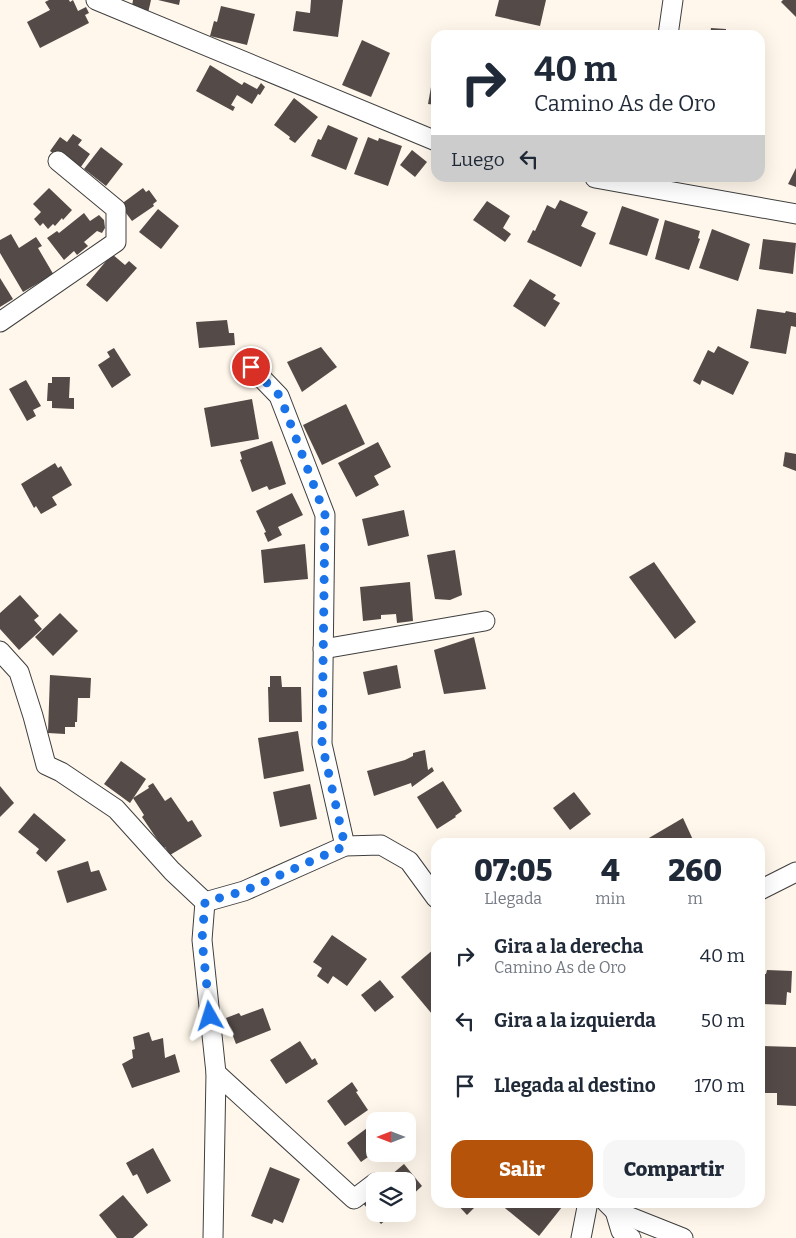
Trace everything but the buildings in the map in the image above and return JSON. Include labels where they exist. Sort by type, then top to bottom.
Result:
[{"type":"street","points":[[96,0],[431,139]]},
{"type":"street","points":[[669,30],[673,0]]},
{"type":"street","points":[[0,322],[116,242],[116,209],[58,161]]},
{"type":"street","points":[[646,182],[796,214]]},
{"type":"street","points":[[251,367],[280,396],[325,515],[322,744],[345,846]]},
{"type":"street","points":[[323,649],[485,621]]},
{"type":"street","points":[[0,651],[20,672],[46,765],[61,772],[116,809],[172,871],[205,902]]},
{"type":"street","points":[[205,902],[244,891],[345,846],[380,845],[409,861],[431,891]]},
{"type":"street","points":[[765,888],[796,872]]},
{"type":"street","points":[[205,902],[202,940],[216,1073],[213,1238]]},
{"type":"street","points":[[216,1073],[354,1199],[366,1190]]},
{"type":"street","points":[[581,1238],[587,1208]]},
{"type":"street","points":[[610,1208],[620,1230],[631,1238]]},
{"type":"street","points":[[612,1208],[683,1238]]},
{"type":"route","points":[[210,1016],[202,940],[205,902],[244,891],[345,846],[322,744],[325,515],[280,396],[251,367]]}]
